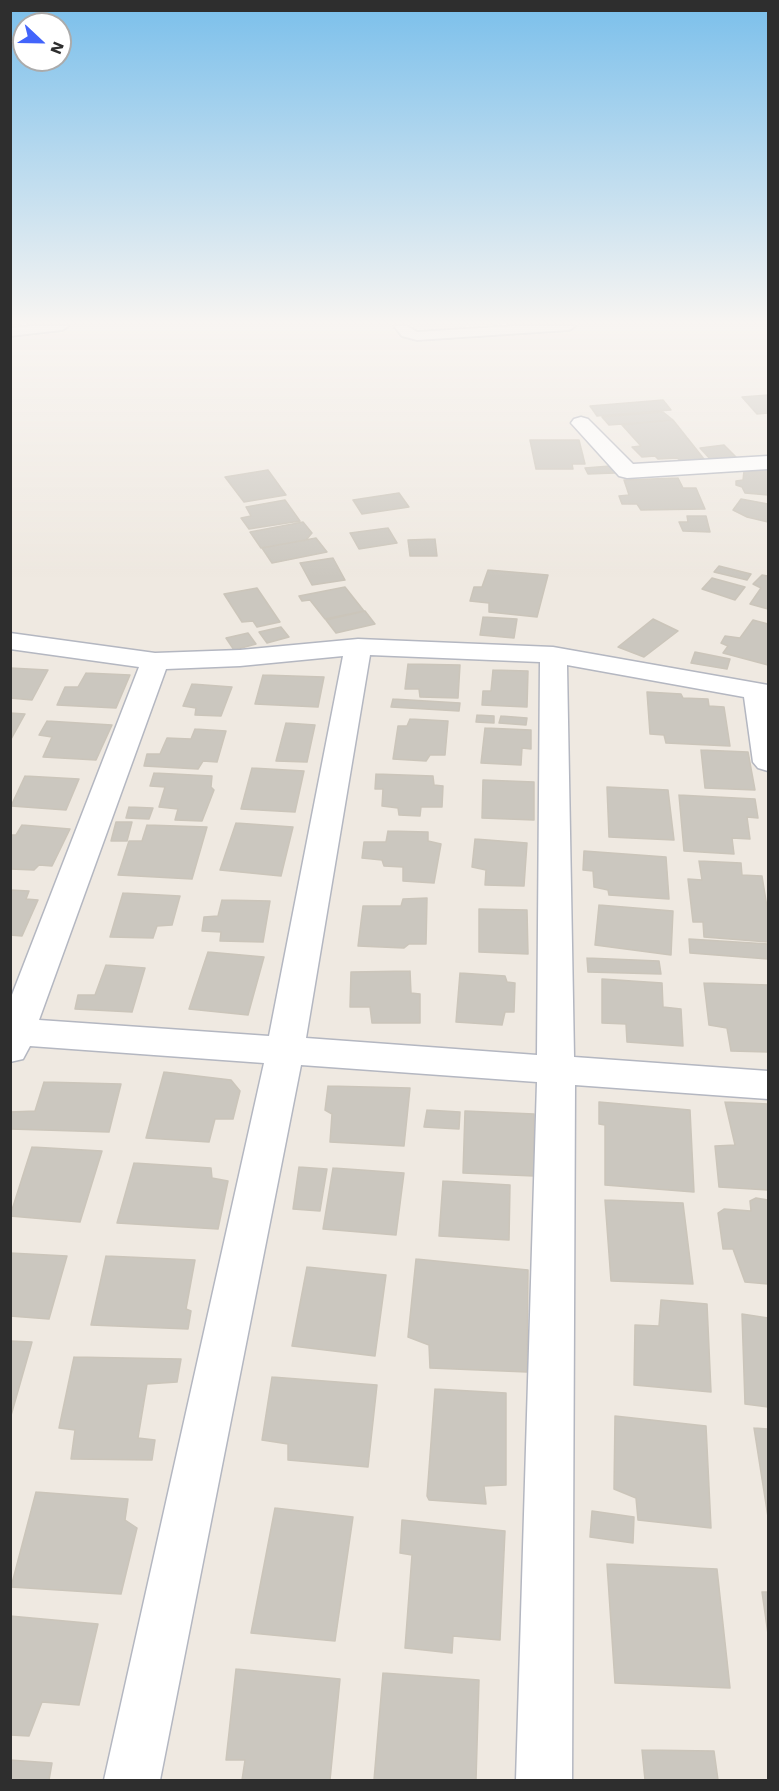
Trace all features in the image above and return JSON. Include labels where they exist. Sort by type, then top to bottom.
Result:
[{"type":"street","points":[[581,423],[627,471],[768,463]]},
{"type":"street","points":[[10,640],[155,661],[240,658],[358,647],[553,655],[763,692],[768,762]]},
{"type":"street","points":[[132,1780],[285,1051],[358,647]]},
{"type":"street","points":[[544,1780],[556,1071],[553,655]]},
{"type":"street","points":[[155,661],[13,1037],[285,1051],[768,1085]]},
{"type":"building","points":[[593,410],[671,410],[597,416]]},
{"type":"building","points":[[753,410],[768,410],[768,413],[757,414]]},
{"type":"building","points":[[663,412],[673,420],[609,425],[602,417]]},
{"type":"building","points":[[673,420],[704,459],[681,461],[677,458],[642,457],[632,447],[641,446],[622,425]]},
{"type":"building","points":[[530,440],[579,440],[585,464],[572,464],[573,469],[536,469]]},
{"type":"building","points":[[724,445],[736,457],[711,460],[700,448]]},
{"type":"building","points":[[610,466],[615,473],[588,474],[585,468]]},
{"type":"building","points":[[756,467],[768,467],[768,495],[745,493],[742,487],[736,485],[736,481],[743,480],[744,471],[751,471]]},
{"type":"building","points":[[268,470],[286,495],[244,502],[225,477]]},
{"type":"building","points":[[678,478],[683,488],[696,488],[705,509],[641,510],[637,504],[622,504],[619,496],[629,495],[624,480]]},
{"type":"building","points":[[399,493],[409,507],[362,514],[353,500]]},
{"type":"building","points":[[741,499],[768,504],[768,522],[747,517],[733,510]]},
{"type":"building","points":[[285,500],[300,521],[249,529],[241,518],[251,516],[246,507]]},
{"type":"building","points":[[687,516],[706,516],[710,532],[683,531],[679,522],[688,522]]},
{"type":"building","points":[[303,522],[312,533],[306,540],[261,548],[250,532]]},
{"type":"building","points":[[388,528],[397,543],[359,549],[350,533]]},
{"type":"building","points":[[316,538],[327,552],[272,563],[262,548]]},
{"type":"building","points":[[435,539],[437,556],[410,556],[408,540]]},
{"type":"building","points":[[333,558],[345,580],[312,585],[300,563]]},
{"type":"building","points":[[719,566],[751,574],[747,580],[714,572]]},
{"type":"building","points":[[488,570],[548,575],[537,617],[489,612],[489,603],[470,601],[474,587],[482,587]]},
{"type":"building","points":[[762,575],[768,576],[768,609],[750,604],[761,588],[753,584]]},
{"type":"building","points":[[712,578],[745,587],[735,600],[702,589]]},
{"type":"building","points":[[345,587],[364,611],[325,619],[310,600],[302,601],[299,596]]},
{"type":"building","points":[[257,588],[280,622],[257,627],[253,621],[242,622],[224,594]]},
{"type":"building","points":[[365,611],[375,624],[336,633],[326,620]]},
{"type":"building","points":[[483,617],[517,619],[514,638],[480,635]]},
{"type":"building","points":[[653,619],[678,631],[644,657],[618,647]]},
{"type":"building","points":[[753,620],[768,624],[768,665],[723,653],[728,646],[721,643],[725,636],[740,638]]},
{"type":"building","points":[[281,627],[289,637],[267,643],[259,632]]},
{"type":"building","points":[[248,633],[256,644],[234,650],[226,638]]},
{"type":"building","points":[[695,652],[730,659],[727,669],[691,663]]},
{"type":"building","points":[[408,664],[460,665],[458,698],[420,697],[419,689],[405,689]]},
{"type":"building","points":[[10,668],[48,670],[32,700],[10,698]]},
{"type":"building","points":[[493,670],[528,671],[527,707],[482,705],[483,691],[491,691]]},
{"type":"building","points":[[86,673],[130,675],[116,708],[57,705],[65,687],[78,687]]},
{"type":"building","points":[[263,675],[324,677],[318,707],[255,704]]},
{"type":"building","points":[[192,684],[232,687],[221,716],[195,715],[196,708],[183,706]]},
{"type":"building","points":[[647,692],[681,694],[683,698],[708,699],[709,706],[724,707],[730,746],[666,743],[664,735],[650,734]]},
{"type":"building","points":[[393,699],[460,703],[459,711],[391,707]]},
{"type":"building","points":[[10,713],[25,714],[10,741]]},
{"type":"building","points":[[477,715],[494,716],[494,723],[476,722]]},
{"type":"building","points":[[501,716],[527,718],[526,725],[499,723]]},
{"type":"building","points":[[410,719],[448,721],[445,755],[430,755],[426,761],[393,759],[398,726],[407,726]]},
{"type":"building","points":[[47,721],[112,725],[96,760],[43,757],[52,737],[39,735]]},
{"type":"building","points":[[286,723],[315,725],[307,762],[276,761]]},
{"type":"building","points":[[485,728],[531,730],[531,749],[522,748],[521,765],[481,763]]},
{"type":"building","points":[[195,729],[226,731],[217,762],[203,761],[198,769],[144,766],[147,754],[160,754],[167,738],[191,739]]},
{"type":"building","points":[[701,750],[748,752],[755,790],[705,788]]},
{"type":"building","points":[[252,768],[304,771],[295,812],[241,809]]},
{"type":"building","points":[[154,773],[212,776],[211,787],[214,790],[202,821],[175,820],[178,809],[159,807],[165,787],[150,786]]},
{"type":"building","points":[[376,774],[433,776],[434,785],[443,786],[442,807],[421,807],[420,816],[399,815],[398,808],[382,806],[383,789],[375,789]]},
{"type":"building","points":[[25,776],[79,779],[66,810],[11,806]]},
{"type":"building","points":[[483,780],[534,782],[534,820],[482,818]]},
{"type":"building","points":[[607,787],[668,790],[674,840],[609,837]]},
{"type":"building","points":[[679,795],[755,799],[758,818],[747,817],[750,839],[732,838],[734,854],[684,851]]},
{"type":"building","points":[[129,807],[153,808],[149,819],[126,818]]},
{"type":"building","points":[[116,822],[132,822],[127,841],[111,841]]},
{"type":"building","points":[[236,823],[293,827],[281,876],[220,870]]},
{"type":"building","points":[[22,825],[70,829],[52,866],[39,865],[34,870],[10,869],[10,835],[16,835]]},
{"type":"building","points":[[147,825],[207,827],[192,879],[118,875],[129,841],[142,841]]},
{"type":"building","points":[[388,831],[428,832],[428,841],[441,844],[434,883],[403,881],[403,867],[384,866],[382,860],[362,858],[364,842],[386,842]]},
{"type":"building","points":[[475,839],[527,843],[524,886],[485,885],[486,870],[472,867]]},
{"type":"building","points":[[584,851],[666,857],[669,899],[609,895],[608,890],[594,887],[593,871],[583,870]]},
{"type":"building","points":[[699,861],[741,863],[742,875],[762,876],[768,913],[768,942],[704,937],[703,922],[693,922],[688,879],[702,880]]},
{"type":"building","points":[[10,890],[29,891],[26,899],[38,900],[22,936],[10,935]]},
{"type":"building","points":[[123,893],[180,896],[172,925],[157,926],[153,938],[110,937]]},
{"type":"building","points":[[427,898],[426,944],[409,944],[404,948],[358,946],[363,906],[401,906],[403,899]]},
{"type":"building","points":[[222,900],[270,901],[263,942],[220,941],[221,932],[202,931],[204,917],[218,916]]},
{"type":"building","points":[[599,905],[673,911],[671,955],[595,945]]},
{"type":"building","points":[[479,909],[527,910],[528,954],[479,952]]},
{"type":"building","points":[[689,939],[768,944],[768,959],[690,953]]},
{"type":"building","points":[[208,952],[264,957],[248,1015],[189,1009]]},
{"type":"building","points":[[587,958],[659,961],[661,974],[588,972]]},
{"type":"building","points":[[106,965],[145,968],[132,1012],[75,1009],[78,995],[95,995]]},
{"type":"building","points":[[410,971],[411,993],[420,994],[420,1023],[372,1023],[370,1007],[350,1007],[351,972]]},
{"type":"building","points":[[460,973],[505,976],[507,982],[515,983],[514,1012],[505,1012],[502,1025],[456,1022]]},
{"type":"building","points":[[602,979],[662,983],[663,1007],[681,1009],[683,1046],[627,1042],[626,1024],[602,1023]]},
{"type":"building","points":[[704,983],[768,985],[768,1052],[731,1051],[727,1028],[709,1025]]},
{"type":"building","points":[[164,1072],[231,1080],[240,1091],[233,1119],[215,1119],[209,1142],[146,1138]]},
{"type":"building","points":[[44,1082],[121,1084],[109,1132],[10,1129],[10,1112],[35,1111]]},
{"type":"building","points":[[328,1086],[410,1088],[404,1146],[330,1142],[332,1114],[325,1110]]},
{"type":"building","points":[[599,1102],[690,1110],[694,1192],[605,1185],[605,1125],[599,1124]]},
{"type":"building","points":[[725,1102],[768,1104],[768,1190],[719,1187],[715,1146],[735,1145]]},
{"type":"building","points":[[427,1110],[460,1112],[459,1129],[424,1127]]},
{"type":"building","points":[[465,1111],[534,1114],[534,1176],[463,1173]]},
{"type":"building","points":[[32,1147],[102,1151],[80,1222],[10,1216]]},
{"type":"building","points":[[134,1163],[211,1168],[212,1178],[228,1181],[218,1229],[117,1223]]},
{"type":"building","points":[[299,1167],[327,1169],[320,1211],[293,1209]]},
{"type":"building","points":[[333,1168],[404,1173],[396,1235],[323,1229]]},
{"type":"building","points":[[443,1181],[510,1185],[509,1240],[439,1236]]},
{"type":"building","points":[[756,1198],[768,1200],[768,1284],[745,1282],[733,1249],[723,1249],[718,1213],[724,1209],[751,1211],[750,1201]]},
{"type":"building","points":[[605,1200],[683,1203],[693,1284],[611,1281]]},
{"type":"building","points":[[10,1253],[67,1256],[49,1319],[10,1316]]},
{"type":"building","points":[[106,1256],[195,1260],[186,1309],[191,1311],[188,1329],[91,1325]]},
{"type":"building","points":[[416,1259],[528,1270],[527,1372],[430,1368],[429,1345],[408,1337]]},
{"type":"building","points":[[307,1267],[386,1275],[375,1356],[292,1346]]},
{"type":"building","points":[[661,1300],[707,1304],[711,1392],[634,1385],[635,1325],[659,1326]]},
{"type":"building","points":[[742,1314],[768,1318],[768,1407],[745,1404]]},
{"type":"building","points":[[10,1341],[32,1342],[10,1419]]},
{"type":"building","points":[[74,1357],[181,1359],[177,1382],[147,1384],[138,1438],[155,1440],[152,1460],[71,1459],[75,1430],[59,1428]]},
{"type":"building","points":[[272,1377],[377,1385],[368,1467],[288,1460],[288,1444],[262,1440]]},
{"type":"building","points":[[435,1389],[506,1393],[506,1485],[484,1486],[486,1504],[429,1500],[427,1496]]},
{"type":"building","points":[[615,1416],[706,1426],[711,1528],[638,1520],[636,1498],[614,1489]]},
{"type":"building","points":[[754,1428],[768,1429],[768,1517]]},
{"type":"building","points":[[36,1492],[128,1499],[125,1520],[137,1528],[121,1594],[11,1587]]},
{"type":"building","points":[[275,1508],[353,1517],[335,1641],[251,1633]]},
{"type":"building","points":[[592,1511],[634,1517],[633,1543],[590,1537]]},
{"type":"building","points":[[402,1520],[505,1531],[500,1640],[453,1636],[452,1653],[405,1648],[412,1555],[400,1553]]},
{"type":"building","points":[[607,1564],[717,1569],[730,1688],[615,1683]]},
{"type":"building","points":[[762,1592],[768,1592],[768,1634]]},
{"type":"building","points":[[10,1616],[98,1624],[79,1705],[42,1702],[29,1736],[10,1735]]},
{"type":"building","points":[[236,1669],[340,1679],[330,1780],[242,1780],[245,1760],[226,1760]]},
{"type":"building","points":[[383,1673],[479,1680],[476,1780],[374,1780]]},
{"type":"building","points":[[642,1750],[714,1751],[718,1780],[645,1780]]},
{"type":"building","points":[[10,1760],[52,1763],[49,1780],[10,1780]]}]
